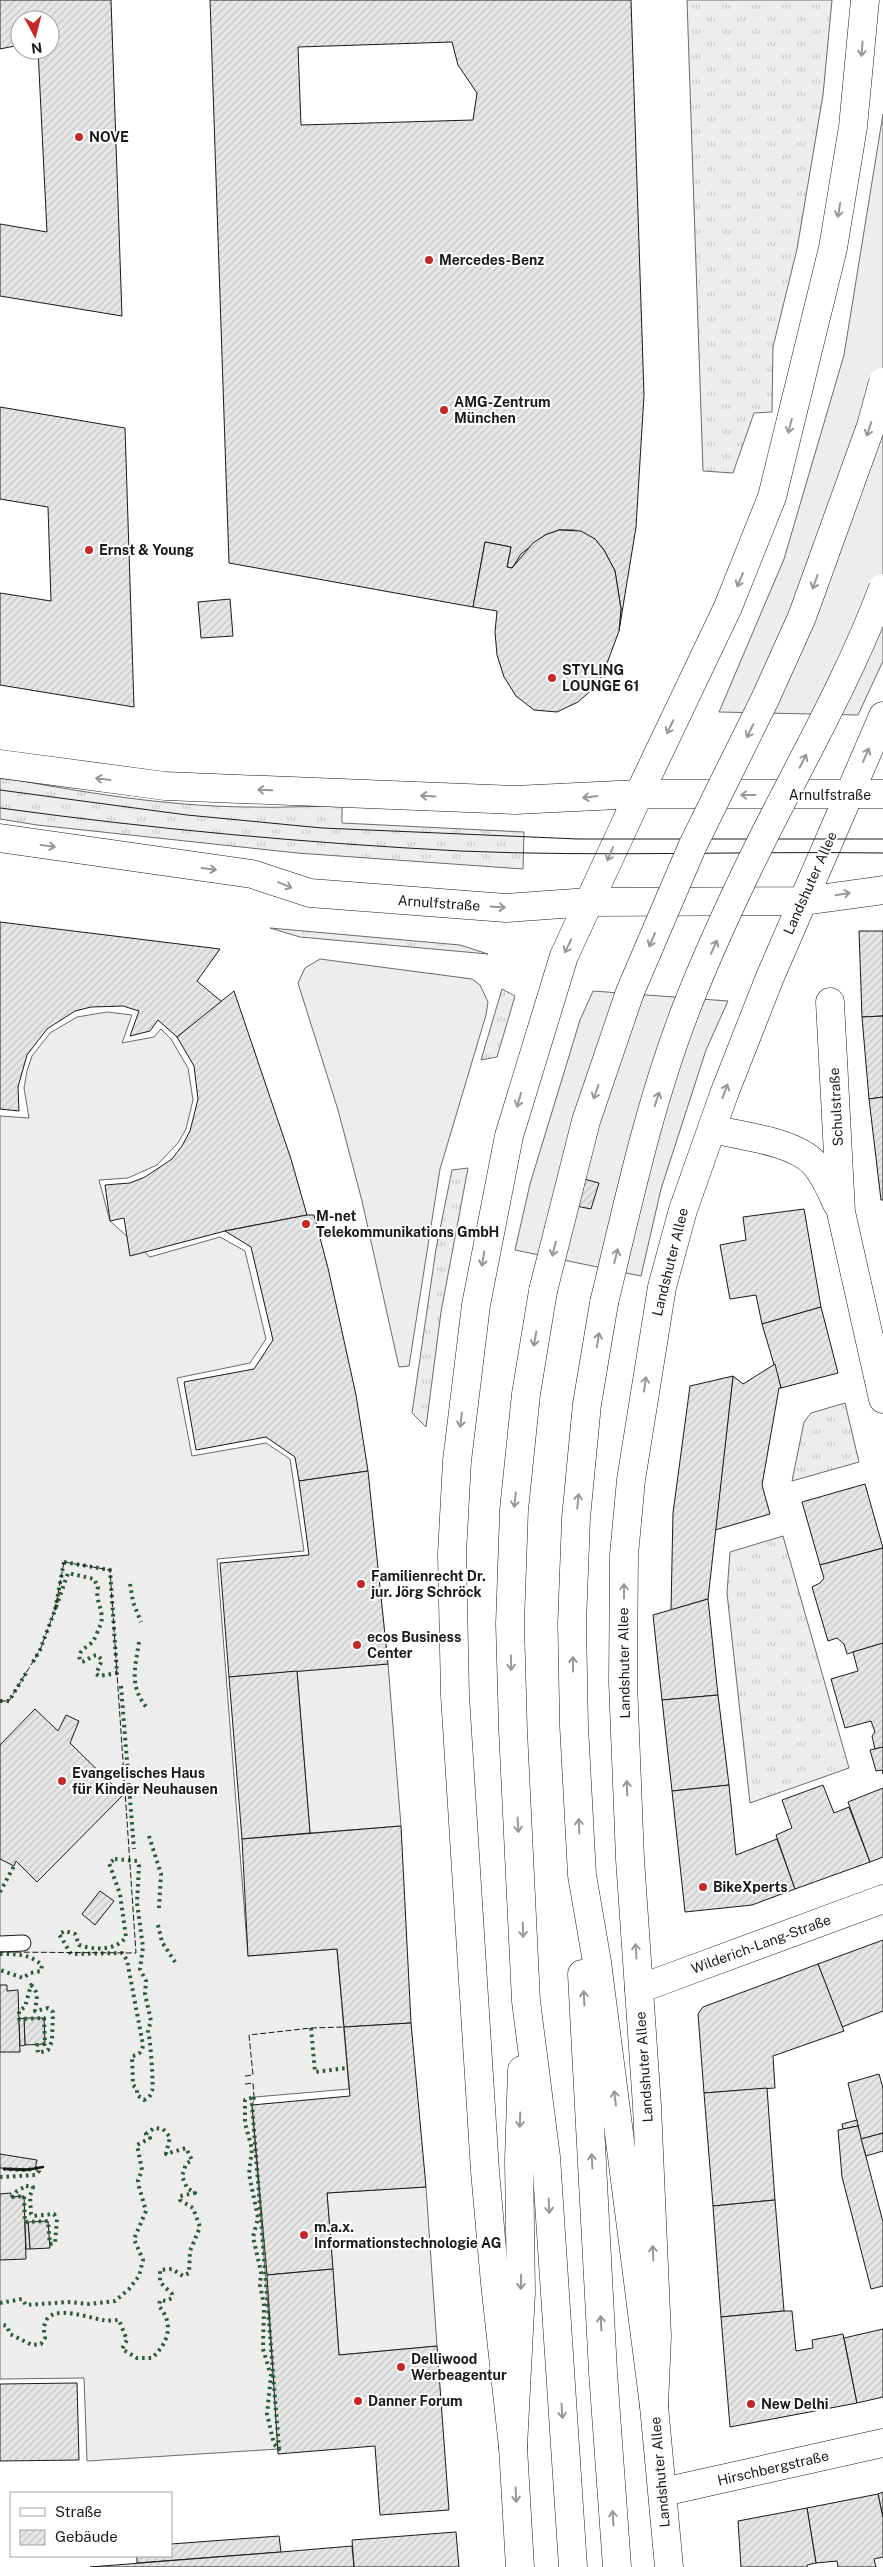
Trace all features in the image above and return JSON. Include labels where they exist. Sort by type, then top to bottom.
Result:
[{"type":"main road","points":[[520,2567],[514,2446],[495,2283],[470,1952],[453,1647],[454,1507],[469,1353],[485,1251],[502,1164],[525,1079],[564,956],[638,794],[728,606],[772,497],[833,248],[853,126],[865,0]]},
{"type":"main road","points":[[573,2567],[546,2157],[526,2002],[513,1730],[510,1624],[514,1510],[526,1394],[543,1291],[586,1121],[630,992],[692,847],[766,697],[802,617],[858,462],[883,382]]},
{"type":"main road","points":[[617,2567],[603,2362],[582,1973],[582,1874],[574,1726],[572,1624],[576,1528],[587,1404],[604,1303],[645,1135],[686,1009],[756,851],[828,713],[868,628],[883,588]]},
{"type":"main road","name":"Landshuter Allee","points":[[668,2567],[663,2492],[654,2406],[657,2336],[639,1989],[630,1859],[623,1682],[624,1555],[631,1480],[662,1287],[683,1210],[779,952],[804,901],[883,716]]},
{"type":"main road","name":"Arnulfstraße","points":[[0,764],[165,786],[515,800],[546,801],[638,794],[883,794]]},
{"type":"main road","name":"Arnulfstraße","points":[[0,838],[252,874],[310,893],[506,908],[589,902],[804,901],[883,890]]},
{"type":"main road","name":"Schulstraße","points":[[830,1002],[841,1212],[883,1399]]},
{"type":"main road","name":"Schulstraße","points":[[712,1129],[791,1148],[813,1162],[828,1184],[841,1212]]},
{"type":"main road","points":[[582,1874],[597,1962],[654,2406]]},
{"type":"main road","name":"Wilderich-Lang-Straße","points":[[639,1989],[883,1899]]},
{"type":"main road","points":[[514,2446],[521,2292],[519,2150],[526,2002]]},
{"type":"main road","name":"Hirschbergstraße","points":[[663,2492],[883,2443]]},
{"type":"lane","points":[[0,1944],[23,1943]]},
{"type":"green space","points":[[687,0],[832,0],[823,95],[797,249],[773,347],[772,412],[754,413],[733,473],[703,471]]},
{"type":"green space","points":[[0,777],[92,793],[184,804],[258,807],[342,806],[342,823],[524,832],[523,869],[297,853],[37,825],[0,819]]},
{"type":"green space","points":[[270,928],[460,945],[488,954],[300,937]]},
{"type":"green space","points":[[502,989],[515,996],[497,1057],[481,1060]]},
{"type":"green space","points":[[468,1168],[441,1312],[426,1427],[412,1413],[436,1249],[452,1170]]},
{"type":"green space","points":[[845,1403],[859,1462],[792,1481],[804,1422],[811,1413]]},
{"type":"green space","points":[[783,1536],[849,1768],[750,1803],[727,1593],[730,1552]]},
{"type":"shaded area","points":[[883,114],[883,661],[858,715],[719,712],[784,559],[844,355]]},
{"type":"shaded area","points":[[320,959],[472,979],[480,985],[488,1002],[486,1015],[440,1169],[409,1366],[399,1367],[362,1201],[338,1110],[298,983],[305,968]]},
{"type":"shaded area","points":[[593,991],[728,1001],[706,1050],[661,1189],[641,1276],[515,1250],[530,1184],[580,1020]]},
{"type":"shaded area","points":[[107,1012],[132,1015],[122,1043],[154,1037],[161,1029],[171,1039],[188,1068],[193,1100],[186,1129],[178,1143],[157,1165],[128,1178],[99,1180],[110,1221],[150,1257],[220,1237],[245,1251],[266,1339],[250,1363],[177,1378],[192,1456],[266,1443],[290,1459],[304,1551],[217,1559],[248,1956],[337,1949],[349,2089],[255,2097],[252,2105],[279,2449],[87,2461],[84,2378],[0,2379],[0,1116],[29,1118],[24,1088],[27,1071],[32,1056],[50,1033],[77,1017]]},
{"type":"shaded area","points":[[388,1664],[401,1826],[310,1833],[297,1671]]},
{"type":"shaded area","points":[[426,2187],[437,2346],[339,2355],[327,2193]]},
{"type":"building","name":"NOVE","points":[[0,0],[111,0],[122,316],[0,296],[0,224],[47,232],[38,60],[60,60],[60,10],[10,10],[10,47],[0,49]]},
{"type":"building","name":"Mercedes-Benz","points":[[210,0],[631,0],[644,395],[636,527],[619,631],[621,609],[615,571],[604,550],[595,539],[574,530],[559,530],[545,535],[521,554],[512,568],[507,567],[511,547],[485,542],[473,607],[229,563]],"holes":[[[452,42],[458,65],[477,93],[473,120],[301,125],[298,47]]]},
{"type":"building","name":"Ernst & Young","points":[[0,407],[125,428],[134,707],[0,685],[0,593],[51,601],[48,507],[0,499]]},
{"type":"building","points":[[559,530],[581,531],[595,539],[604,550],[615,571],[621,609],[619,631],[603,674],[595,687],[578,702],[557,712],[534,710],[516,696],[504,677],[497,655],[495,632],[497,611],[473,607],[485,542],[511,547],[507,567],[512,568],[533,543],[545,535]]},
{"type":"building","points":[[230,599],[233,636],[201,638],[198,602]]},
{"type":"building","points":[[0,922],[220,949],[197,981],[222,1002],[177,1037],[158,1020],[150,1031],[130,1036],[139,1011],[123,1006],[91,1007],[75,1011],[47,1029],[27,1055],[18,1087],[19,1111],[0,1109]]},
{"type":"building","points":[[859,931],[883,931],[883,1016],[862,1017]]},
{"type":"building","points":[[234,991],[291,1159],[307,1215],[225,1231],[130,1256],[124,1218],[110,1221],[105,1185],[130,1183],[145,1177],[172,1159],[182,1146],[190,1131],[198,1099],[194,1066],[177,1037]]},
{"type":"building","points":[[883,1016],[883,1097],[869,1099],[862,1017]]},
{"type":"building","points":[[883,1097],[883,1200],[881,1200],[869,1099]]},
{"type":"building","points":[[584,1179],[599,1183],[591,1209],[576,1206]]},
{"type":"building","points":[[804,1209],[821,1307],[762,1324],[756,1295],[730,1299],[720,1245],[746,1240],[743,1217]]},
{"type":"building","points":[[314,1215],[328,1268],[356,1395],[368,1471],[299,1481],[295,1457],[266,1437],[196,1450],[184,1382],[254,1369],[273,1340],[251,1247],[225,1231]]},
{"type":"building","points":[[821,1307],[838,1373],[781,1388],[762,1324]]},
{"type":"building","points":[[775,1364],[781,1388],[779,1388],[762,1485],[770,1514],[715,1530],[733,1376],[743,1384]]},
{"type":"building","points":[[733,1376],[708,1599],[671,1610],[673,1513],[690,1386]]},
{"type":"building","points":[[368,1471],[388,1664],[229,1677],[220,1563],[309,1555],[299,1481]]},
{"type":"building","points":[[865,1484],[883,1548],[820,1565],[802,1502]]},
{"type":"building","points":[[883,1548],[883,1643],[847,1654],[844,1644],[837,1638],[828,1641],[812,1587],[820,1583],[824,1578],[820,1565]]},
{"type":"building","points":[[708,1599],[718,1695],[662,1700],[653,1615]]},
{"type":"building","points":[[883,1643],[883,1747],[875,1749],[872,1736],[875,1732],[871,1721],[845,1728],[831,1679],[858,1671],[853,1652]]},
{"type":"building","points":[[297,1671],[310,1833],[242,1839],[229,1677]]},
{"type":"building","points":[[718,1695],[729,1785],[672,1791],[662,1700]]},
{"type":"building","points":[[35,1709],[58,1731],[66,1715],[79,1721],[70,1743],[123,1795],[37,1882],[16,1861],[14,1866],[0,1859],[0,1745]]},
{"type":"building","points":[[883,1747],[883,1774],[882,1770],[876,1771],[870,1750]]},
{"type":"building","points":[[729,1785],[736,1855],[777,1839],[795,1889],[752,1905],[685,1912],[672,1791]]},
{"type":"building","points":[[823,1785],[834,1813],[849,1807],[870,1862],[795,1889],[776,1835],[792,1828],[782,1800]]},
{"type":"building","points":[[883,1788],[883,1857],[870,1862],[848,1802]]},
{"type":"building","points":[[401,1826],[411,2023],[344,2027],[337,1949],[248,1956],[242,1839]]},
{"type":"building","points":[[100,1891],[114,1901],[95,1925],[82,1914]]},
{"type":"building","points":[[883,1940],[883,2011],[842,2027],[818,1964]]},
{"type":"building","points":[[818,1964],[844,2031],[773,2056],[775,2088],[704,2093],[698,2014],[703,2007]]},
{"type":"building","points":[[0,1985],[7,1985],[7,1991],[18,1990],[20,2052],[0,2052]]},
{"type":"building","points":[[24,2018],[44,2018],[45,2044],[25,2045]]},
{"type":"building","points":[[24,2018],[25,2045],[22,2046],[20,2045],[19,2019]]},
{"type":"building","points":[[411,2023],[426,2187],[327,2193],[333,2269],[267,2275],[252,2105],[350,2096],[344,2027]]},
{"type":"building","points":[[879,2074],[883,2088],[883,2133],[861,2139],[848,2083]]},
{"type":"building","points":[[767,2088],[775,2200],[713,2206],[704,2093]]},
{"type":"building","points":[[857,2120],[858,2126],[843,2129],[842,2124]]},
{"type":"building","points":[[858,2126],[883,2222],[883,2286],[871,2289],[842,2177],[838,2130]]},
{"type":"building","points":[[883,2133],[883,2151],[866,2156],[861,2139]]},
{"type":"building","points":[[0,2154],[37,2160],[35,2169],[0,2168]]},
{"type":"building","points":[[11,2193],[11,2197],[24,2196],[26,2259],[0,2260],[0,2194]]},
{"type":"building","points":[[775,2200],[784,2311],[721,2317],[713,2206]]},
{"type":"building","points":[[48,2221],[50,2248],[30,2249],[28,2222]]},
{"type":"building","points":[[25,2222],[28,2222],[30,2249],[26,2249]]},
{"type":"building","name":"Danner Forum","points":[[333,2269],[339,2355],[437,2346],[449,2510],[380,2515],[375,2446],[278,2454],[267,2275]]},
{"type":"building","points":[[792,2311],[796,2351],[813,2348],[812,2340],[843,2334],[857,2403],[730,2427],[721,2317]]},
{"type":"building","points":[[883,2329],[883,2397],[857,2403],[844,2338]]},
{"type":"building","points":[[77,2383],[79,2460],[0,2461],[0,2384]]},
{"type":"building","points":[[883,2492],[883,2518],[878,2494]]},
{"type":"building","points":[[878,2494],[883,2518],[883,2557],[874,2559],[876,2567],[838,2567],[837,2561],[816,2563],[807,2508]]},
{"type":"building","points":[[807,2508],[816,2563],[807,2565],[807,2567],[741,2567],[738,2521]]},
{"type":"building","points":[[456,2532],[459,2567],[354,2567],[352,2540]]},
{"type":"building","points":[[279,2536],[281,2552],[137,2563],[137,2557],[172,2557],[172,2544]]},
{"type":"building","points":[[352,2546],[354,2567],[90,2567],[281,2552]]},
{"type":"tram line","points":[[0,790],[187,815],[322,828],[578,839],[883,839]]},
{"type":"tram line","points":[[0,808],[230,834],[460,851],[566,854],[883,853]]},
{"type":"hedge","points":[[64,1562],[110,1570],[117,1673],[99,1676],[96,1674],[102,1660],[97,1655],[81,1662],[80,1658],[81,1652],[94,1639],[102,1616],[97,1597],[98,1587],[94,1579],[68,1573],[55,1610],[64,1562]]},
{"type":"hedge","points":[[130,1584],[133,1602],[141,1622]]},
{"type":"hedge","points":[[33,1662],[40,1650],[55,1610]]},
{"type":"hedge","points":[[139,1642],[135,1677],[141,1700],[147,1708]]},
{"type":"hedge","points":[[0,1701],[9,1701],[28,1670]]},
{"type":"hedge","points":[[121,1686],[134,1849]]},
{"type":"hedge","points":[[149,1836],[161,1874],[159,1908]]},
{"type":"hedge","points":[[115,1859],[137,1861],[139,1866],[137,1903],[143,1947],[140,1969],[146,1981],[145,1994],[151,2021],[148,2031],[151,2050],[152,2087],[151,2094],[144,2100],[137,2095],[137,2089],[133,2085],[132,2056],[140,2053],[143,2045],[127,1960],[122,1953],[71,1954],[59,1934],[65,1931],[75,1934],[79,1945],[91,1948],[111,1947],[122,1942],[126,1937],[120,1894],[109,1863],[115,1859]]},
{"type":"hedge","points":[[0,1892],[14,1866]]},
{"type":"hedge","points":[[158,1925],[162,1942],[175,1962]]},
{"type":"hedge","points":[[0,1954],[28,1957],[42,1965],[41,1971],[30,1973],[23,1978],[0,1970]]},
{"type":"hedge","points":[[31,1985],[36,1991],[35,2011],[48,2008],[53,2012],[52,2041],[48,2050],[38,2053],[37,2045],[45,2044],[44,2018],[19,2019],[19,2011],[25,2007],[31,1985]]},
{"type":"hedge","points":[[311,2028],[315,2072],[347,2068]]},
{"type":"hedge","points":[[254,2097],[252,2105],[279,2449],[274,2444],[267,2414],[271,2376],[263,2349],[264,2305],[260,2285],[261,2272],[253,2237],[258,2218],[249,2174],[252,2149],[245,2123],[245,2100],[254,2097]]},
{"type":"hedge","points":[[0,2303],[22,2299],[26,2305],[68,2302],[89,2304],[115,2301],[129,2289],[139,2276],[143,2260],[134,2239],[146,2211],[138,2180],[142,2170],[137,2145],[150,2138],[146,2134],[154,2128],[163,2129],[170,2137],[166,2154],[186,2148],[192,2160],[186,2164],[182,2176],[187,2188],[195,2193],[180,2196],[180,2200],[193,2208],[200,2227],[190,2251],[189,2273],[183,2276],[172,2269],[160,2270],[160,2282],[172,2294],[172,2298],[166,2301],[160,2300],[159,2306],[167,2319],[168,2326],[166,2339],[152,2358],[137,2358],[122,2349],[127,2340],[119,2320],[105,2320],[64,2313],[55,2314],[48,2318],[44,2326],[45,2338],[41,2344],[32,2345],[10,2334],[7,2326],[0,2324]]},
{"type":"hedge","points":[[0,2177],[36,2175],[39,2171],[39,2168],[26,2170],[4,2169]]},
{"type":"hedge","points":[[26,2186],[33,2187],[30,2196],[31,2214],[33,2216],[54,2214],[57,2219],[55,2243],[50,2244],[48,2221],[25,2222],[24,2196],[13,2197],[17,2191],[26,2186]]},
{"type":"fence","points":[[0,1701],[9,1701],[40,1650],[55,1610],[64,1562],[110,1570],[136,1953],[0,1952]]},
{"type":"fence","points":[[245,2076],[253,2075],[249,2035],[311,2028],[344,2027]]},
{"type":"fence","points":[[245,2084],[253,2083],[254,2097]]},
{"type":"wall","points":[[4,2169],[26,2170],[43,2167]]},
{"type":"place","name":"NOVE","points":[[79,137]]},
{"type":"place","name":"Mercedes-Benz","points":[[429,260]]},
{"type":"place","name":"AMG-Zentrum München","points":[[444,410]]},
{"type":"place","name":"Ernst & Young","points":[[89,550]]},
{"type":"place","name":"STYLING LOUNGE 61","points":[[552,678]]},
{"type":"place","name":"M-net Telekommunikations GmbH","points":[[306,1224]]},
{"type":"place","name":"Familienrecht Dr. jur. Jörg Schröck","points":[[361,1584]]},
{"type":"place","name":"ecos Business Center","points":[[357,1645]]},
{"type":"place","name":"Evangelisches Haus für Kinder Neuhausen","points":[[62,1781]]},
{"type":"place","name":"BikeXperts","points":[[703,1887]]},
{"type":"place","name":"m.a.x. Informationstechnologie AG","points":[[304,2235]]},
{"type":"place","name":"Delliwood Werbeagentur","points":[[401,2367]]},
{"type":"place","name":"Danner Forum","points":[[358,2401]]},
{"type":"place","name":"New Delhi","points":[[751,2404]]}]
